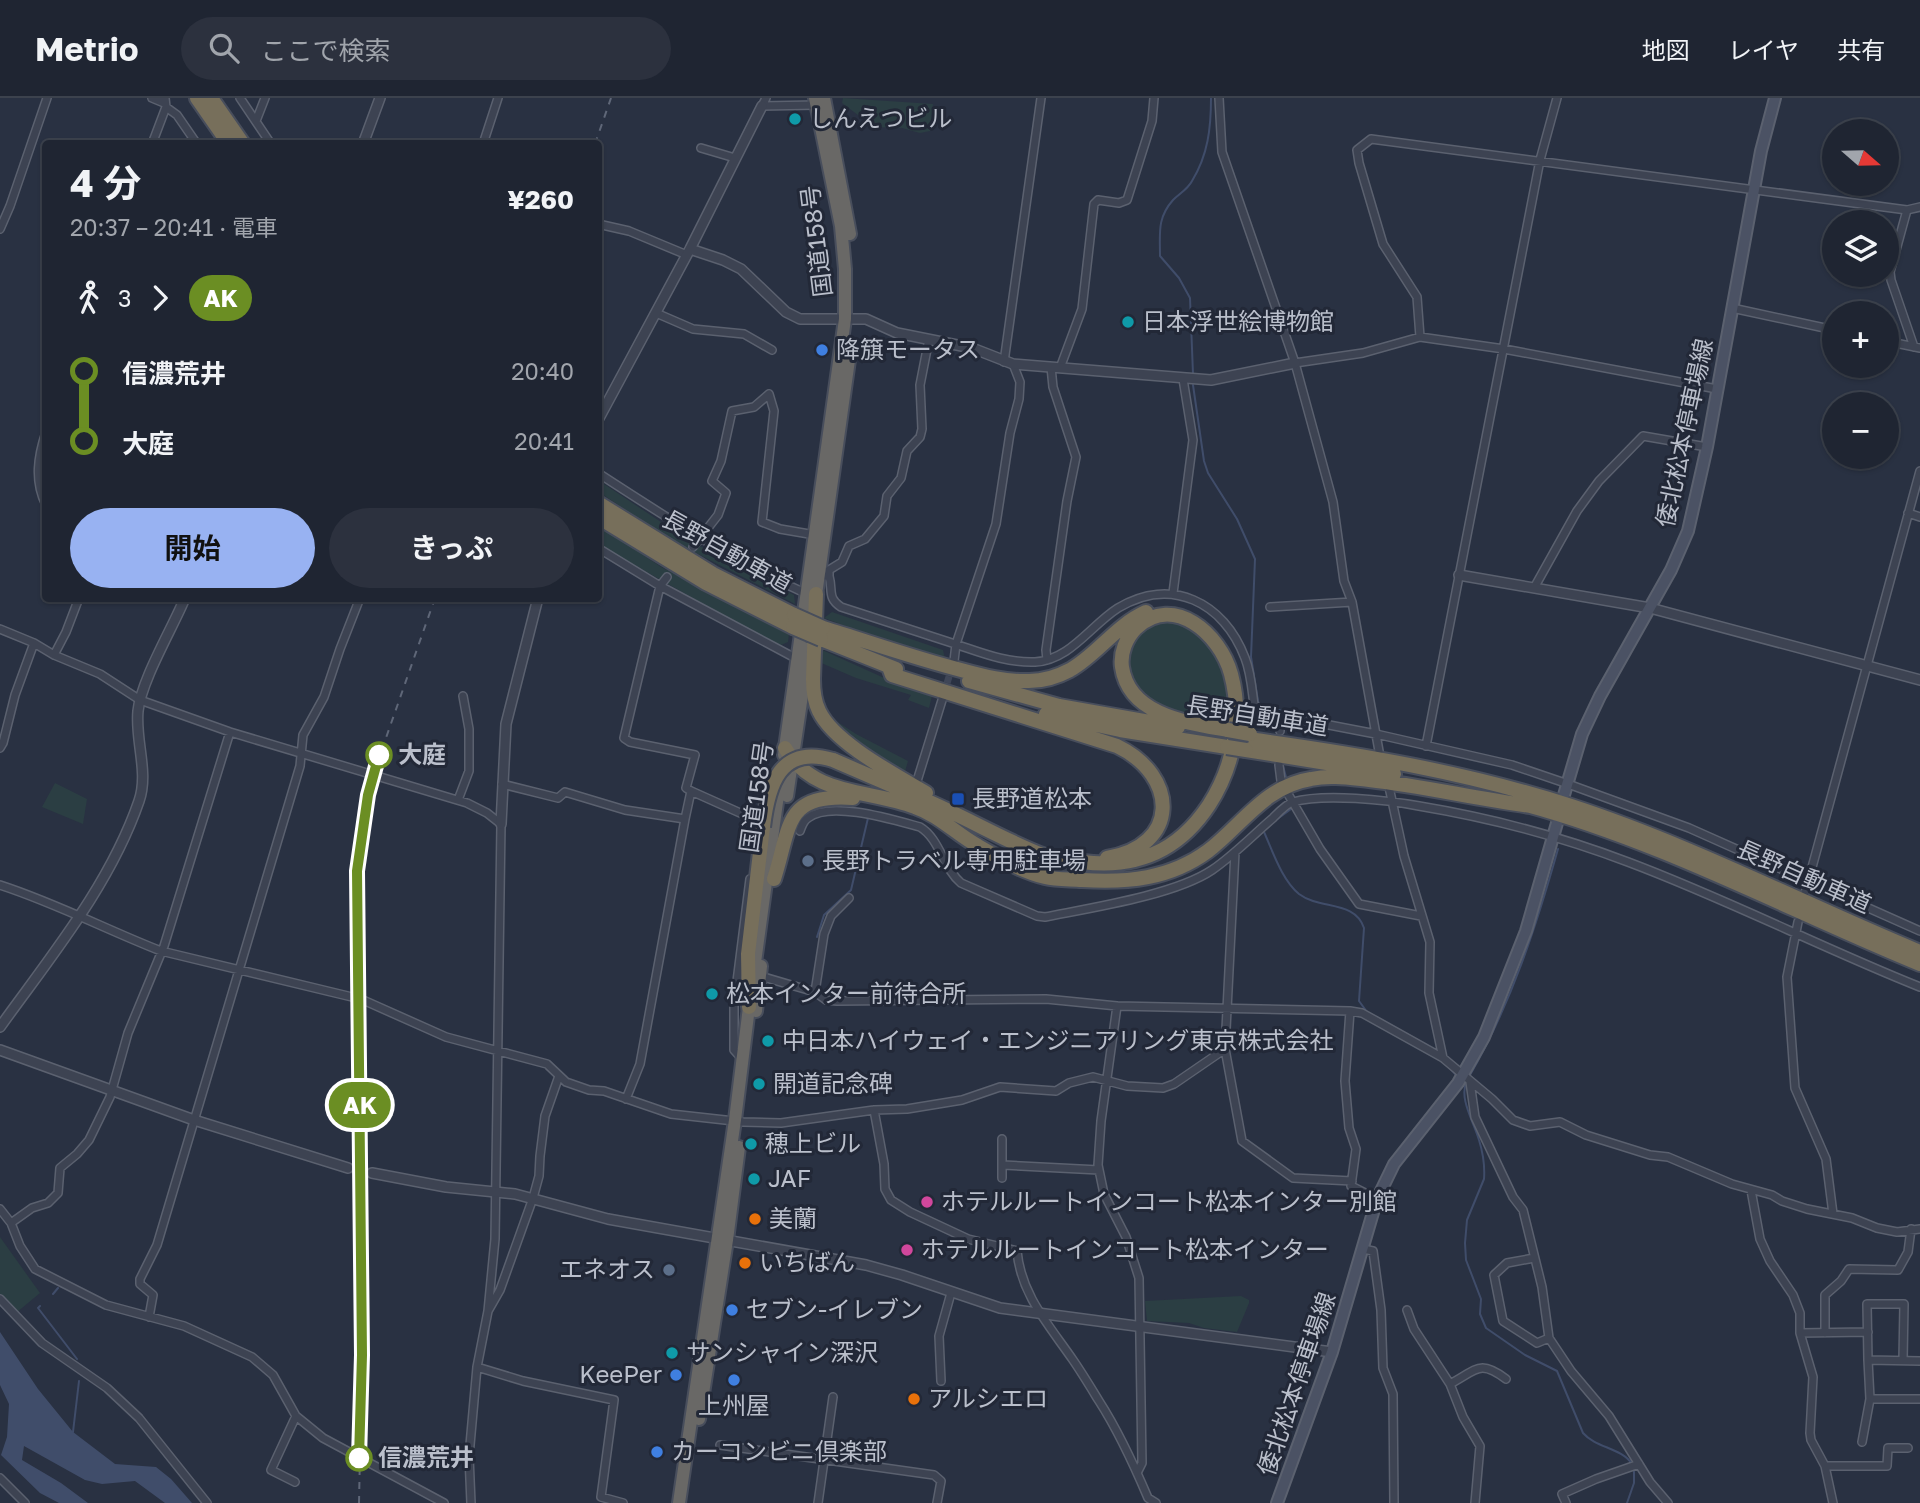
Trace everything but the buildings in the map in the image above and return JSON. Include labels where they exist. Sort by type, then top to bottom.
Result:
[{"type":"highway","points":[[197,98],[226,140]]},
{"type":"highway","points":[[211,98],[240,140]]},
{"type":"highway","name":"国道158号","points":[[687,1503],[722,1239],[775,879],[797,659],[812,594],[824,576],[844,402],[849,319],[845,270],[841,226],[818,100]]},
{"type":"highway","name":"国道158号","points":[[765,822],[788,754],[812,594],[816,535],[849,319]]},
{"type":"highway","name":"長野自動車道","points":[[602,505],[794,621]]},
{"type":"highway","name":"長野自動車道","points":[[602,519],[706,583],[822,633],[889,667],[967,693],[1057,717],[1361,756],[1493,783],[1596,814],[1670,842],[1920,952]]},
{"type":"highway","points":[[812,594],[813,693],[824,720],[873,761],[987,829]]},
{"type":"highway","points":[[822,633],[998,678],[1028,681],[1048,679],[1069,671],[1125,624],[1148,611],[1161,609],[1193,613],[1220,634],[1233,655],[1243,704],[1240,751],[1221,800],[1195,834],[1163,858],[1130,870],[1064,879]]},
{"type":"highway","points":[[749,1007],[748,954],[769,791],[779,772],[788,764],[805,757],[833,760],[1045,856],[1116,865],[1137,861],[1159,852],[1180,838],[1198,820],[1214,797],[1227,769],[1234,742],[1237,710],[1231,675],[1219,646],[1201,626],[1177,617],[1159,617],[1136,628],[1127,641],[1121,662],[1124,676],[1136,696],[1149,707],[1228,738]]},
{"type":"highway","name":"長野自動車道","points":[[822,633],[1026,697],[1084,711],[1228,738]]},
{"type":"highway","points":[[889,667],[892,675],[1117,746],[1144,763],[1156,779],[1162,797],[1161,815],[1153,833],[1138,847],[1120,855],[1099,859],[1060,860]]},
{"type":"highway","name":"長野自動車道","points":[[1248,741],[1531,806],[1666,854],[1920,964]]},
{"type":"highway","points":[[788,754],[802,771],[816,780],[936,817],[979,847],[1045,877],[1064,879],[1121,882],[1172,870],[1209,850],[1276,791],[1311,778],[1334,777],[1394,783],[1531,806]]},
{"type":"highway","points":[[775,879],[789,823],[804,805],[826,798],[902,806]]},
{"type":"highway","name":"国道158号","points":[[739,1121],[742,1060],[749,1007]]},
{"type":"highway","name":"国道158号","points":[[679,1503],[722,1239]]},
{"type":"main road","name":"倭北松本停車場線","points":[[1564,795],[1582,734],[1600,696],[1671,570],[1688,531],[1707,447],[1754,191],[1775,98]]},
{"type":"main road","name":"倭北松本停車場線","points":[[1277,1503],[1332,1352],[1377,1199],[1403,1150],[1466,1078],[1513,967],[1535,906],[1557,823]]},
{"type":"street","points":[[0,229],[47,98]]},
{"type":"street","points":[[152,98],[165,103],[194,140]]},
{"type":"street","points":[[240,98],[268,140]]},
{"type":"street","points":[[256,121],[265,98]]},
{"type":"street","points":[[364,140],[380,98]]},
{"type":"street","points":[[484,140],[498,98]]},
{"type":"street","points":[[954,661],[957,644],[996,524],[1010,433],[1019,399],[1020,382],[1009,363],[1041,98]]},
{"type":"street","points":[[1047,660],[1046,650],[1067,501],[1076,457],[1053,387],[1055,367],[1082,309],[1094,204],[1098,200],[1124,203],[1126,200],[1152,121],[1154,98]]},
{"type":"street","points":[[1219,98],[1222,152],[1294,363],[1332,502],[1344,581],[1352,602],[1379,751]]},
{"type":"street","points":[[1426,746],[1540,160],[1557,98]]},
{"type":"street","points":[[602,413],[764,102],[818,100]]},
{"type":"street","points":[[153,140],[165,103]]},
{"type":"street","points":[[1420,337],[1417,297],[1383,244],[1357,150],[1371,139],[1907,210],[1920,207]]},
{"type":"street","points":[[701,148],[736,158]]},
{"type":"street","points":[[1907,210],[1891,280],[1917,347]]},
{"type":"street","points":[[602,225],[723,260],[741,269],[786,312],[800,319],[866,319],[897,332],[972,348],[1009,363],[1211,380],[1294,363],[1363,353],[1420,337],[1504,349],[1717,389]]},
{"type":"street","points":[[1732,309],[1822,328]]},
{"type":"street","points":[[656,313],[692,329],[744,334],[772,350]]},
{"type":"street","points":[[929,339],[920,386],[920,437],[907,451],[901,478],[887,496],[884,516],[865,539],[849,546],[842,562],[824,576],[831,583],[829,593],[834,603],[1006,660],[1024,662],[1059,656],[1115,610],[1137,598],[1173,593],[1204,605],[1219,617],[1245,659],[1254,705],[1268,713],[1512,765],[1568,783],[1689,828],[1920,931]]},
{"type":"street","points":[[1899,344],[1917,347]]},
{"type":"street","points":[[1173,593],[1193,440],[1183,379]]},
{"type":"street","points":[[693,547],[718,516],[726,493],[712,481],[721,461],[732,411],[754,407],[769,394],[774,411],[762,522],[780,529],[816,535]]},
{"type":"street","points":[[1534,588],[1577,511],[1599,481],[1643,436],[1707,447]]},
{"type":"street","points":[[42,449],[37,471],[42,495]]},
{"type":"street","points":[[1805,893],[1920,471]]},
{"type":"street","points":[[602,476],[700,539],[751,568],[812,594]]},
{"type":"street","points":[[1908,513],[1920,517]]},
{"type":"street","points":[[602,550],[660,586],[797,659]]},
{"type":"street","points":[[1459,575],[1650,608],[1920,680]]},
{"type":"street","points":[[667,577],[660,586],[624,738],[630,742],[695,755],[686,788],[765,822],[734,1005],[734,1050],[742,1060]]},
{"type":"street","points":[[54,655],[77,602]]},
{"type":"street","points":[[0,1027],[80,915],[116,854],[140,799],[143,786],[138,724],[140,700],[183,602]]},
{"type":"street","points":[[149,1317],[153,1295],[140,1284],[140,1279],[157,1245],[300,766],[303,735],[324,697],[358,602]]},
{"type":"street","points":[[471,1503],[469,1456],[477,1367],[488,1311],[495,1238],[501,824],[506,724],[537,602]]},
{"type":"street","points":[[1270,607],[1352,602]]},
{"type":"street","points":[[0,629],[100,674],[140,700],[230,732],[458,800],[487,813],[501,824]]},
{"type":"street","points":[[1,745],[34,643]]},
{"type":"street","points":[[458,800],[469,771],[469,729],[463,696]]},
{"type":"street","points":[[917,781],[943,697]]},
{"type":"street","points":[[1280,716],[1280,730]]},
{"type":"street","points":[[11,1223],[32,1208],[48,1203],[58,1194],[60,1168],[89,1140],[103,1113],[128,1033],[162,951],[230,732]]},
{"type":"street","points":[[1279,765],[1281,781]]},
{"type":"street","points":[[502,784],[558,798],[565,792],[625,810],[685,819]]},
{"type":"street","points":[[1389,788],[1404,856],[1430,942],[1429,993],[1443,1058]]},
{"type":"street","points":[[626,1099],[640,1065],[691,791]]},
{"type":"street","points":[[1289,798],[1359,904],[1421,916]]},
{"type":"street","points":[[800,831],[803,822],[810,816],[841,811],[920,827],[929,832],[953,876],[961,883],[1045,917],[1176,887],[1211,871],[1235,852],[1289,798],[1393,801],[1482,816],[1628,861],[1920,987]]},
{"type":"street","points":[[902,806],[903,822]]},
{"type":"street","points":[[1235,852],[1225,1049],[1242,1141],[1293,1178],[1352,1181]]},
{"type":"street","points":[[0,885],[80,915],[162,951],[352,997]]},
{"type":"street","points":[[815,992],[824,934],[831,916],[849,898]]},
{"type":"street","points":[[1798,922],[1787,977],[1795,1088],[1826,1159],[1833,1214]]},
{"type":"street","points":[[760,976],[815,992],[826,1000],[837,1002],[1046,999],[1117,1006],[1227,1007],[1363,1013],[1443,1058],[1513,1120],[1530,1126],[1560,1122],[1586,1135],[1650,1155],[1668,1157],[1807,1209],[1897,1232],[1920,1229]]},
{"type":"street","points":[[363,1000],[446,1037],[547,1064],[566,1082],[671,1114],[739,1121],[781,1123],[874,1110],[907,1109],[962,1100],[1000,1087],[1056,1091],[1080,1079],[1093,1077],[1126,1086],[1163,1088],[1174,1084],[1225,1049]]},
{"type":"street","points":[[1117,1006],[1101,1121],[1099,1170],[1104,1194],[1133,1255],[1139,1278],[1142,1463],[1137,1472]]},
{"type":"street","points":[[1350,1011],[1345,1081],[1349,1128],[1356,1149],[1352,1181],[1354,1189],[1377,1199]]},
{"type":"street","points":[[0,1050],[194,1120],[348,1168]]},
{"type":"street","points":[[488,1311],[500,1290],[533,1198],[539,1176],[545,1116],[558,1076]]},
{"type":"street","points":[[1466,1078],[1475,1117],[1513,1197],[1523,1210],[1542,1287],[1549,1338],[1571,1371],[1603,1409],[1650,1482],[1668,1503]]},
{"type":"street","points":[[874,1110],[884,1164],[885,1189],[889,1198],[910,1212],[968,1239],[1017,1251],[1024,1284],[1040,1314],[1101,1404],[1152,1502]]},
{"type":"street","points":[[1002,1139],[1002,1178]]},
{"type":"street","points":[[1003,1166],[1099,1170]]},
{"type":"street","points":[[372,1174],[533,1198],[608,1219],[874,1267],[1000,1308],[1332,1352]]},
{"type":"street","points":[[1751,1190],[1760,1239],[1770,1261],[1793,1295],[1800,1313],[1800,1333],[1813,1377],[1811,1440],[1825,1466],[1833,1503]]},
{"type":"street","points":[[0,1209],[11,1223],[20,1247],[35,1269],[106,1305],[192,1329],[252,1357],[273,1375],[296,1416],[323,1438],[444,1503]]},
{"type":"street","points":[[1825,1333],[1825,1295],[1841,1281],[1849,1269],[1898,1270],[1908,1252],[1911,1229]]},
{"type":"street","points":[[1363,1250],[1373,1251],[1381,1310],[1383,1368],[1393,1394],[1394,1503]]},
{"type":"street","points":[[1534,1258],[1507,1264],[1494,1275],[1503,1321],[1536,1343],[1549,1338]]},
{"type":"street","points":[[941,1381],[939,1336],[951,1293]]},
{"type":"street","points":[[0,1299],[42,1343],[107,1388],[139,1418],[207,1503]]},
{"type":"street","points":[[1862,1442],[1870,1399],[1867,1304],[1904,1304],[1903,1360]]},
{"type":"street","points":[[1407,1310],[1414,1329],[1450,1384],[1463,1417],[1480,1446],[1475,1503]]},
{"type":"street","points":[[1800,1333],[1868,1332]]},
{"type":"street","points":[[1868,1360],[1920,1361]]},
{"type":"street","points":[[1450,1384],[1483,1366],[1490,1367],[1506,1379]]},
{"type":"street","points":[[477,1367],[523,1381],[614,1399],[601,1497],[623,1503]]},
{"type":"street","points":[[818,1503],[833,1397]]},
{"type":"street","points":[[1870,1399],[1920,1399]]},
{"type":"street","points":[[295,1482],[271,1470],[296,1416]]},
{"type":"street","points":[[720,1444],[934,1475],[941,1481],[937,1503]]},
{"type":"street","points":[[1825,1466],[1887,1466],[1888,1448],[1908,1448]]},
{"type":"street","points":[[1566,1503],[1562,1494],[1639,1464]]},
{"type":"street","points":[[0,1478],[25,1503]]},
{"type":"green space","points":[[843,98],[933,104],[930,131],[920,133],[902,128],[874,127],[842,103]]},
{"type":"green space","points":[[602,483],[688,540],[794,595],[795,604],[669,539],[602,494]]},
{"type":"green space","points":[[602,527],[661,567],[789,634],[788,642],[781,645],[767,640],[602,547]]},
{"type":"green space","points":[[832,612],[943,650],[945,659],[913,651],[824,618]]},
{"type":"green space","points":[[1164,621],[1185,621],[1215,649],[1226,680],[1228,720],[1206,720],[1179,715],[1154,705],[1137,691],[1127,669],[1129,648],[1142,631]]},
{"type":"green space","points":[[820,649],[932,696],[929,708],[908,700],[911,695],[856,678],[819,662]]},
{"type":"green space","points":[[819,694],[833,719],[908,761],[904,775],[840,731],[822,707]]},
{"type":"green space","points":[[55,783],[87,799],[83,824],[42,807]]},
{"type":"green space","points":[[0,1237],[40,1293],[16,1313],[0,1296]]},
{"type":"green space","points":[[1241,1296],[1249,1300],[1249,1303],[1237,1332],[1204,1328],[1189,1323],[1147,1321],[1145,1301]]},
{"type":"water","points":[[0,1332],[38,1389],[73,1432],[115,1464],[156,1467],[171,1479],[192,1503],[165,1503],[135,1481],[102,1484],[85,1480],[24,1446],[22,1460],[88,1503],[59,1503],[40,1493],[1,1455],[7,1437],[9,1404],[0,1385]]},
{"type":"waterway","points":[[1193,374],[1190,298],[1179,278],[1160,256],[1160,233],[1164,213],[1190,184],[1202,161],[1209,131],[1211,98]]},
{"type":"waterway","points":[[1193,385],[1208,473],[1237,519],[1255,559],[1251,657],[1259,705],[1283,711]]},
{"type":"waterway","points":[[1283,766],[1286,777]]},
{"type":"waterway","points":[[1276,820],[1291,809]]},
{"type":"waterway","points":[[817,937],[824,915],[851,890],[868,818]]},
{"type":"waterway","points":[[1264,832],[1283,874],[1299,894],[1307,899],[1345,909],[1359,919],[1364,928],[1359,1001],[1367,1012]]},
{"type":"waterway","points":[[1470,1075],[1498,1021],[1521,965],[1558,849]]},
{"type":"waterway","points":[[1449,1067],[1457,1076]]},
{"type":"waterway","points":[[1467,1080],[1464,1094],[1480,1145],[1484,1179],[1467,1220],[1466,1260],[1481,1299],[1480,1314],[1486,1328],[1525,1355],[1557,1371],[1583,1433],[1622,1455],[1632,1464]]},
{"type":"waterway","points":[[53,1294],[58,1288]]},
{"type":"waterway","points":[[40,1306],[38,1308],[77,1359]]},
{"type":"waterway","points":[[73,1432],[79,1381]]},
{"type":"waterway","points":[[1627,1503],[1634,1483],[1634,1470]]},
{"type":"tunnel","points":[[944,693],[952,667]]},
{"type":"tunnel","points":[[348,1168],[372,1173]]},
{"type":"railway","points":[[596,140],[611,98]]},
{"type":"railway","points":[[359,1503],[362,1355],[357,871],[373,775],[434,602]]},
{"type":"train","name":"AK","points":[[359,1458],[362,1355],[357,871],[360,835],[379,755]]},
{"type":"place","name":"しんえつビル","points":[[795,119]]},
{"type":"place","name":"日本浮世絵博物館","points":[[1128,322]]},
{"type":"place","name":"降簱モータス","points":[[822,350]]},
{"type":"place","name":"大庭","points":[[379,755]]},
{"type":"place","name":"長野道松本","points":[[958,799]]},
{"type":"place","name":"長野トラベル専用駐車場","points":[[808,861]]},
{"type":"place","name":"松本インター前待合所","points":[[712,994]]},
{"type":"place","name":"中日本ハイウェイ・エンジニアリング東京株式会社","points":[[768,1041]]},
{"type":"place","name":"開道記念碑","points":[[759,1084]]},
{"type":"place","name":"穂上ビル","points":[[751,1144]]},
{"type":"place","name":"JAF","points":[[754,1179]]},
{"type":"place","name":"ホテルルートインコート松本インター別館","points":[[927,1202]]},
{"type":"place","name":"美蘭","points":[[755,1219]]},
{"type":"place","name":"ホテルルートインコート松本インター","points":[[907,1250]]},
{"type":"place","name":"いちばん","points":[[745,1263]]},
{"type":"place","name":"エネオス","points":[[669,1270]]},
{"type":"place","name":"セブン-イレブン","points":[[732,1310]]},
{"type":"place","name":"サンシャイン深沢","points":[[672,1353]]},
{"type":"place","name":"KeePer","points":[[676,1375]]},
{"type":"place","name":"上州屋","points":[[734,1380]]},
{"type":"place","name":"アルシエロ","points":[[914,1399]]},
{"type":"place","name":"カーコンビニ倶楽部","points":[[657,1452]]},
{"type":"place","name":"信濃荒井","points":[[359,1458]]}]
